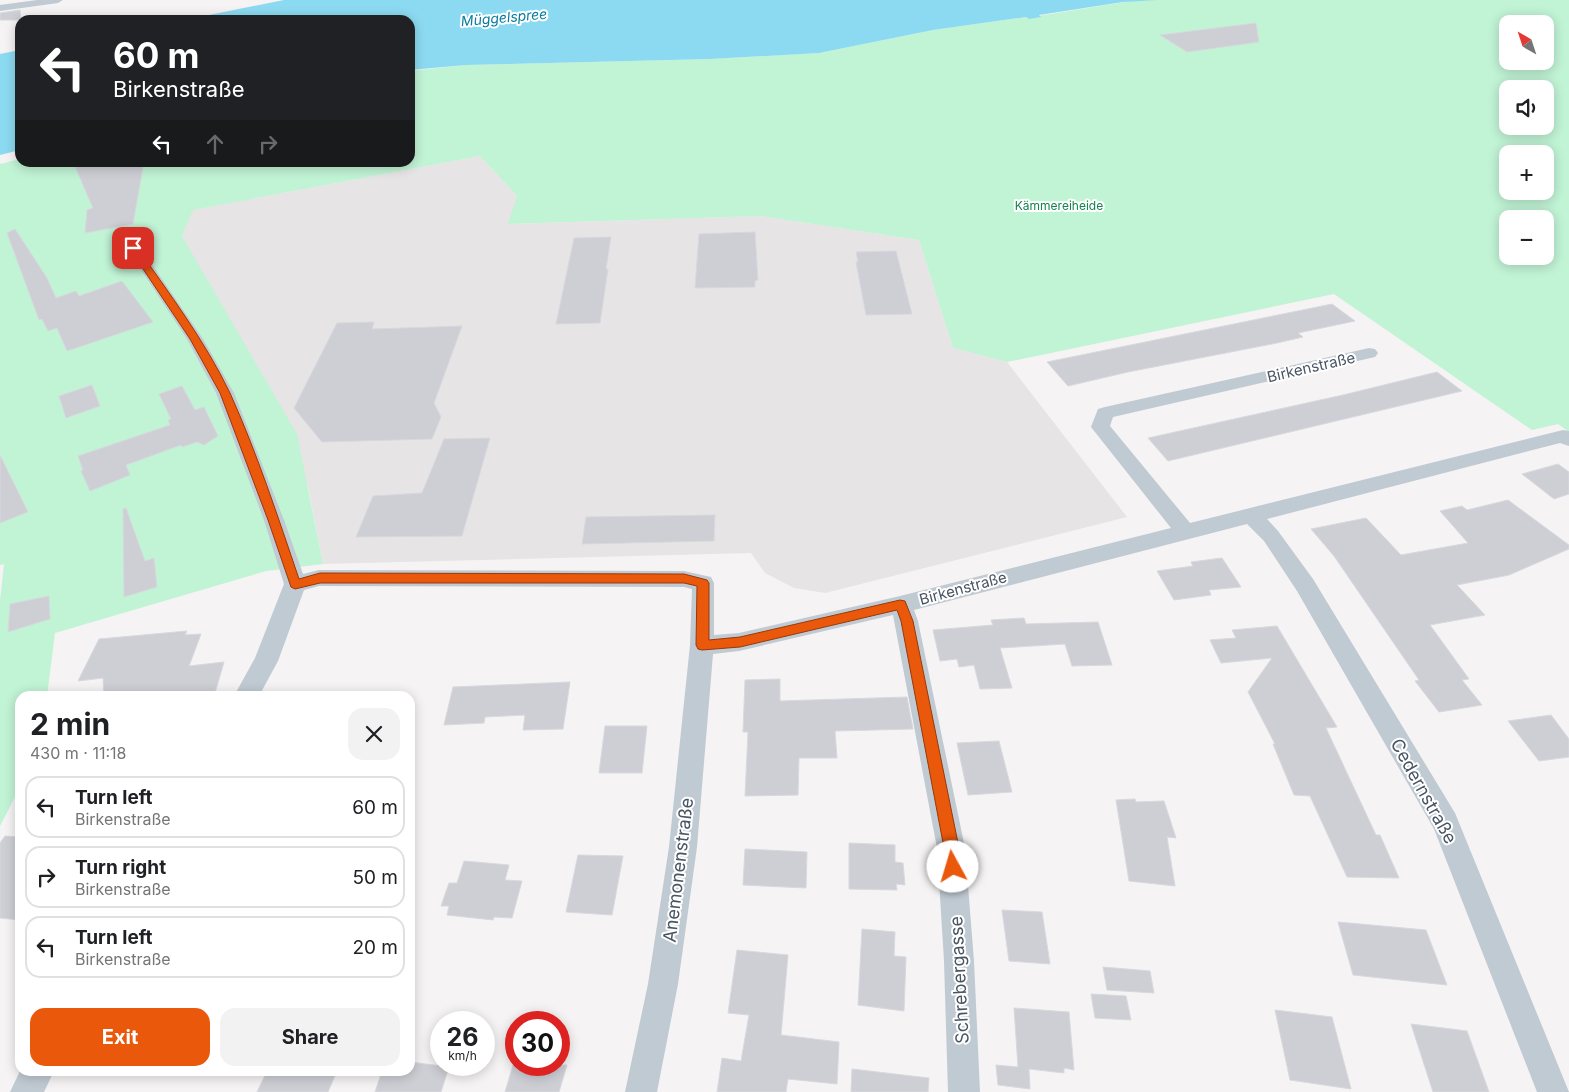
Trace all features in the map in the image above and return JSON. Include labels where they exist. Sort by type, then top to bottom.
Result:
[{"type":"street","points":[[0,8],[58,0]]},
{"type":"street","points":[[133,248],[195,339],[224,393],[274,520],[295,584],[266,661],[249,691]]},
{"type":"street","name":"Birkenstraße","points":[[1185,531],[1100,427],[1105,413],[1369,353]]},
{"type":"street","name":"Birkenstraße","points":[[702,645],[740,642],[900,605],[1185,531],[1566,438]]},
{"type":"street","name":"Cedernstraße","points":[[1250,515],[1272,536],[1306,585],[1445,822],[1553,1092]]},
{"type":"street","points":[[295,584],[320,578],[684,578],[703,583],[702,645]]},
{"type":"street","name":"Schrebergasse","points":[[900,605],[907,621],[951,848],[959,961],[964,1092]]},
{"type":"street","name":"Anemonenstraße","points":[[641,1092],[663,984],[683,847],[702,645]]},
{"type":"street","points":[[26,1092],[35,1076]]},
{"type":"shaded area","points":[[480,156],[517,196],[509,224],[760,216],[919,240],[953,348],[1007,362],[1127,517],[825,593],[794,588],[765,573],[751,553],[323,564],[308,487],[182,236],[192,210]]},
{"type":"green space","name":"Kämmereiheide","points":[[1159,0],[1569,0],[1569,432],[1558,424],[1532,430],[1334,294],[1007,362],[953,348],[919,240],[760,216],[508,224],[517,196],[480,156],[193,210],[182,236],[297,434],[323,564],[266,571],[55,633],[48,691],[15,691],[15,797],[0,826],[0,601],[4,564],[0,565],[0,164],[15,160],[15,167],[415,167],[415,70],[466,65],[710,59],[819,53],[933,30],[1026,17],[1029,19],[1040,17],[1038,16],[1131,1]]},
{"type":"water","name":"Müggelspree","points":[[284,0],[1159,0],[1123,2],[1039,15],[1041,17],[1029,19],[1026,17],[933,30],[819,53],[710,59],[466,65],[415,70],[415,15],[209,15]]},
{"type":"water","points":[[15,51],[15,151],[0,155],[0,54]]},
{"type":"building","points":[[20,10],[20,15],[15,15],[15,20],[0,20],[0,13]]},
{"type":"building","points":[[1256,23],[1259,42],[1187,52],[1160,35]]},
{"type":"building","points":[[75,167],[143,167],[133,224],[85,233],[87,210],[93,208]]},
{"type":"building","points":[[15,229],[47,278],[56,298],[76,291],[79,296],[122,281],[153,322],[67,351],[57,328],[48,331],[42,319],[39,320],[7,233]]},
{"type":"building","points":[[755,232],[758,280],[755,281],[755,287],[695,288],[699,234]]},
{"type":"building","points":[[611,237],[600,323],[556,324],[574,238]]},
{"type":"building","points":[[896,251],[912,314],[866,315],[856,262],[858,262],[856,252]]},
{"type":"building","points":[[1332,304],[1355,321],[1298,333],[1303,337],[1277,343],[1128,372],[1068,386],[1047,362]]},
{"type":"building","points":[[374,322],[372,329],[462,326],[434,403],[441,417],[432,439],[322,442],[294,408],[337,323]]},
{"type":"building","points":[[1437,372],[1462,391],[1168,461],[1148,438],[1343,395]]},
{"type":"building","points":[[92,385],[100,406],[66,418],[59,396]]},
{"type":"building","points":[[182,386],[195,410],[204,407],[218,436],[204,445],[197,442],[182,447],[181,445],[126,465],[130,475],[90,491],[81,471],[83,470],[78,456],[170,425],[168,420],[171,419],[159,394]]},
{"type":"building","points":[[490,438],[462,536],[356,537],[373,496],[422,493],[444,439]]},
{"type":"building","points":[[0,455],[28,512],[0,523]]},
{"type":"building","points":[[1558,464],[1569,472],[1569,494],[1554,499],[1522,474]]},
{"type":"building","points":[[1508,500],[1569,545],[1569,549],[1509,575],[1457,585],[1485,615],[1430,625],[1469,679],[1462,680],[1482,705],[1439,712],[1415,681],[1419,680],[1334,556],[1311,529],[1366,518],[1401,555],[1468,543],[1440,511],[1462,506],[1467,510]]},
{"type":"building","points":[[126,508],[145,561],[154,558],[157,587],[124,597],[123,509]]},
{"type":"building","points":[[715,515],[714,541],[582,544],[586,517]]},
{"type":"building","points":[[1222,558],[1241,587],[1209,590],[1211,595],[1174,600],[1157,571],[1193,566],[1191,562]]},
{"type":"building","points":[[49,596],[50,619],[8,632],[10,604]]},
{"type":"building","points":[[1024,618],[1026,624],[1098,622],[1112,665],[1072,666],[1065,644],[1000,648],[1012,688],[980,689],[974,665],[959,667],[957,659],[940,661],[933,630],[993,625],[991,620]]},
{"type":"building","points":[[1277,626],[1337,727],[1326,728],[1376,835],[1380,835],[1399,878],[1347,877],[1310,796],[1294,795],[1273,744],[1275,744],[1248,692],[1272,658],[1221,663],[1210,640],[1236,638],[1232,630]]},
{"type":"building","points":[[187,631],[185,635],[201,634],[189,666],[224,662],[216,691],[104,691],[103,678],[78,681],[99,639]]},
{"type":"building","points":[[780,679],[780,701],[907,697],[913,729],[835,731],[837,758],[799,758],[798,795],[745,796],[748,732],[743,732],[745,680]]},
{"type":"building","points":[[570,682],[563,729],[523,730],[525,715],[485,717],[484,723],[444,725],[453,687]]},
{"type":"building","points":[[1551,715],[1569,739],[1569,757],[1539,761],[1508,721]]},
{"type":"building","points":[[605,726],[647,726],[642,773],[599,773]]},
{"type":"building","points":[[999,741],[1012,792],[968,795],[957,743]]},
{"type":"building","points":[[1135,799],[1136,802],[1164,801],[1176,838],[1167,837],[1175,886],[1129,881],[1116,800]]},
{"type":"building","points":[[5,836],[15,837],[15,920],[0,918],[0,843]]},
{"type":"building","points":[[849,843],[895,845],[895,862],[903,863],[905,885],[896,884],[897,890],[849,889]]},
{"type":"building","points":[[745,849],[807,852],[806,888],[743,885]]},
{"type":"building","points":[[578,855],[623,856],[612,915],[566,912]]},
{"type":"building","points":[[464,861],[509,865],[505,880],[522,881],[512,918],[494,917],[493,920],[447,915],[449,906],[441,906],[449,883],[457,883]]},
{"type":"building","points":[[1002,910],[1042,912],[1050,964],[1009,961]]},
{"type":"building","points":[[1338,922],[1426,930],[1447,985],[1353,975]]},
{"type":"building","points":[[862,929],[895,932],[894,956],[906,957],[904,1011],[858,1005]]},
{"type":"building","points":[[737,950],[788,955],[781,1035],[839,1042],[837,1084],[788,1079],[786,1092],[717,1092],[722,1058],[741,1061],[749,1015],[728,1013]]},
{"type":"building","points":[[1103,967],[1150,971],[1154,993],[1107,990]]},
{"type":"building","points":[[1091,994],[1126,996],[1131,1020],[1095,1018]]},
{"type":"building","points":[[1014,1008],[1069,1012],[1074,1070],[1064,1068],[1064,1073],[1029,1069],[1030,1089],[998,1085],[996,1065],[1018,1067]]},
{"type":"building","points":[[1275,1010],[1332,1017],[1351,1089],[1290,1080]]},
{"type":"building","points":[[1411,1024],[1467,1031],[1489,1092],[1433,1092]]},
{"type":"building","points":[[415,1063],[430,1065],[430,1076],[446,1076],[441,1092],[375,1092],[380,1076],[415,1076]]},
{"type":"building","points":[[852,1069],[929,1078],[928,1092],[851,1092]]},
{"type":"building","points":[[265,1076],[335,1076],[328,1092],[257,1092]]},
{"type":"building","points":[[510,1076],[564,1076],[559,1092],[505,1092]]},
{"type":"route","points":[[133,248],[195,339],[224,393],[274,520],[295,584],[320,578],[684,578],[703,583],[702,645],[740,642],[900,605],[907,621],[951,848],[953,867]]}]
